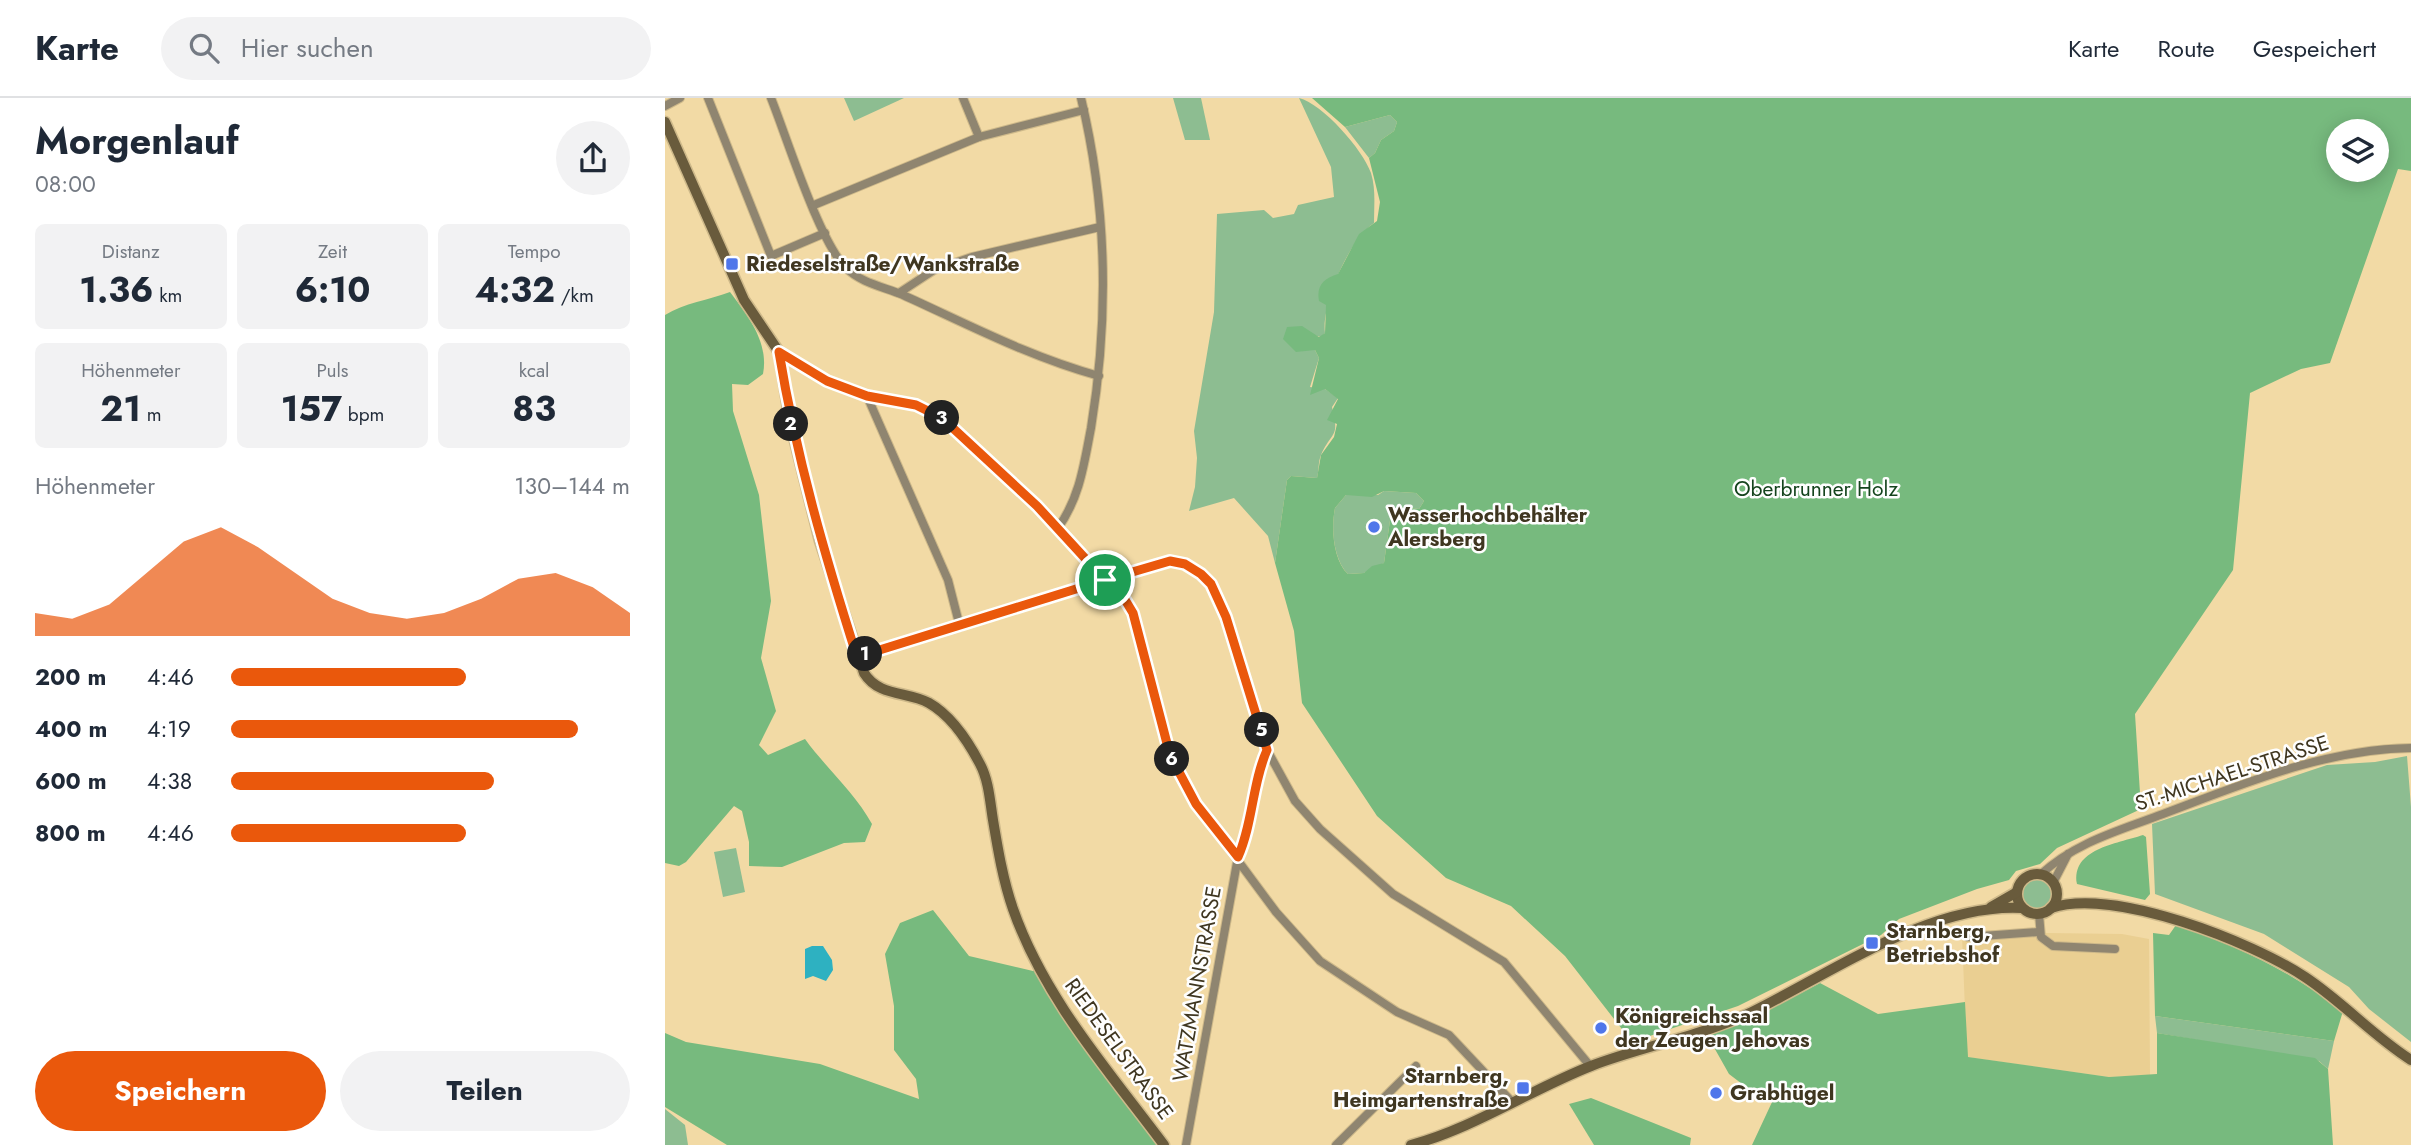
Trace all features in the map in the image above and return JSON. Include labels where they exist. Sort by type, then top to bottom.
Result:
[{"type":"street","points":[[665,106],[680,98]]},
{"type":"street","points":[[708,98],[771,256],[825,233]]},
{"type":"street","points":[[771,98],[825,233],[846,269],[864,281],[899,293],[1035,357],[1099,376]]},
{"type":"street","points":[[964,98],[979,137]]},
{"type":"street","points":[[1058,528],[1078,495],[1099,376],[1103,300],[1100,227],[1096,169],[1081,98]]},
{"type":"street","points":[[814,205],[979,137],[1084,110]]},
{"type":"street","name":"RIEDESELSTRASSE","points":[[665,122],[744,300],[779,352],[790,421],[820,541],[857,657],[870,683],[881,689],[926,702],[944,713],[960,733],[986,780],[1000,862],[1013,910],[1054,997],[1164,1145]]},
{"type":"street","points":[[899,293],[934,270],[972,257],[1100,227]]},
{"type":"street","points":[[779,352],[823,380],[867,396],[916,405],[942,418],[1058,528],[1124,598],[1133,613],[1170,755],[1196,804],[1238,857],[1276,912],[1320,961],[1397,1012],[1449,1035],[1513,1103]]},
{"type":"street","points":[[867,396],[948,580],[960,627]]},
{"type":"street","points":[[857,657],[1170,561],[1185,564],[1211,584],[1226,617],[1267,750],[1295,801],[1320,829],[1393,894],[1504,962],[1591,1066]]},
{"type":"street","name":"ST.-MICHAEL-STRASSE","points":[[2040,875],[2091,839],[2262,778],[2338,755],[2411,748]]},
{"type":"street","name":"WATZMANNSTRASSE","points":[[1186,1145],[1238,857],[1248,835],[1261,763],[1267,750]]},
{"type":"street","points":[[2051,908],[2056,899],[2054,885],[2070,852]]},
{"type":"street","points":[[1985,910],[2017,892],[2025,879],[2040,875],[2087,904]]},
{"type":"street","points":[[2017,892],[2022,908]]},
{"type":"street","points":[[1411,1145],[1448,1132],[1591,1066],[1749,1013],[1863,952],[1938,923],[1985,910],[2022,908],[2039,914],[2051,908],[2087,904],[2155,915],[2210,931],[2258,950],[2306,977],[2411,1060]]},
{"type":"street","points":[[2039,914],[2039,932],[2045,942],[2053,946],[2115,948]]},
{"type":"street","points":[[1968,937],[2039,932]]},
{"type":"street","points":[[1336,1145],[1416,1066]]},
{"type":"shaded area","points":[[2027,929],[2047,933],[2122,934],[2149,939],[2150,1075],[2109,1077],[1967,1057],[1962,936]]},
{"type":"green space","points":[[844,98],[904,98],[854,121]]},
{"type":"green space","points":[[1173,98],[1201,98],[1210,140],[1185,140]]},
{"type":"green space","points":[[1299,98],[1330,118],[1367,163],[1374,185],[1374,223],[1356,242],[1339,273],[1328,306],[1325,333],[1321,337],[1313,335],[1309,349],[1315,350],[1319,358],[1310,387],[1325,389],[1338,398],[1332,407],[1335,430],[1321,455],[1317,478],[1291,476],[1287,480],[1275,563],[1268,536],[1234,498],[1189,511],[1195,487],[1197,458],[1194,431],[1214,312],[1217,214],[1264,210],[1273,218],[1294,214],[1298,205],[1334,197],[1331,167]]},
{"type":"green space","name":"Oberbrunner Holz","points":[[1312,98],[2411,98],[2411,171],[2398,169],[2330,363],[2301,369],[2250,393],[2233,570],[2135,714],[2141,809],[2057,848],[2040,864],[2016,871],[2009,880],[1977,889],[1899,919],[1881,935],[1738,1006],[1632,1042],[1565,956],[1511,906],[1446,878],[1377,816],[1302,703],[1294,631],[1275,563],[1287,480],[1291,476],[1317,478],[1321,455],[1334,437],[1337,424],[1327,420],[1338,399],[1325,389],[1310,395],[1319,358],[1315,350],[1296,352],[1283,339],[1287,327],[1302,326],[1319,337],[1325,333],[1326,305],[1319,301],[1320,287],[1325,280],[1338,274],[1359,234],[1377,221],[1380,202],[1369,158],[1375,153],[1381,140],[1394,131],[1397,122],[1390,115],[1345,127]],"holes":[[[1384,491],[1416,493],[1424,501],[1419,509],[1403,507],[1391,513],[1384,563],[1372,566],[1364,573],[1348,574],[1339,561],[1334,543],[1335,508],[1346,495],[1372,497]]]},
{"type":"green space","points":[[1390,115],[1397,122],[1394,131],[1381,140],[1375,153],[1369,158],[1345,127]]},
{"type":"green space","points":[[730,292],[756,331],[764,363],[763,374],[748,385],[732,384],[733,411],[759,495],[771,601],[761,658],[776,711],[759,745],[768,755],[805,739],[872,824],[865,842],[844,843],[782,867],[749,866],[749,842],[742,811],[734,806],[686,862],[679,866],[665,863],[665,315]]},
{"type":"green space","points":[[1384,491],[1416,493],[1424,501],[1419,509],[1402,507],[1391,513],[1384,563],[1364,573],[1348,574],[1339,560],[1334,543],[1335,508],[1346,495],[1378,495]]},
{"type":"green space","points":[[2407,756],[2411,807],[2411,1042],[2369,1009],[2349,987],[2264,934],[2155,894],[2152,824],[2327,765],[2375,762]]},
{"type":"green space","points":[[2143,835],[2146,837],[2150,894],[2145,900],[2077,884],[2077,872],[2088,855],[2109,845]]},
{"type":"green space","points":[[736,848],[745,892],[723,897],[714,852]]},
{"type":"green space","points":[[2037,880],[2043,881],[2051,889],[2051,901],[2043,909],[2037,910],[2031,909],[2023,901],[2022,895],[2023,889],[2031,881]]},
{"type":"green space","points":[[933,910],[969,956],[1033,971],[1041,969],[1164,1145],[727,1145],[665,1107],[665,1033],[686,1042],[820,1064],[919,1099],[916,1079],[894,1050],[894,1006],[885,954],[900,923]]},
{"type":"green space","points":[[2176,925],[2263,961],[2303,983],[2343,1011],[2334,1041],[2155,1016],[2153,933],[2169,935]]},
{"type":"green space","points":[[1820,983],[1878,1014],[1965,1002],[1968,1057],[2109,1077],[2157,1074],[2157,1033],[2315,1058],[2328,1069],[2333,1145],[1752,1145],[1773,1100],[1746,1087],[1729,1074],[1707,1035],[1753,1018]]},
{"type":"green space","points":[[2155,1016],[2334,1041],[2328,1069],[2319,1061],[2157,1033]]},
{"type":"green space","points":[[1591,1098],[1691,1138],[1690,1145],[1594,1145],[1569,1104]]},
{"type":"green space","points":[[665,1109],[685,1125],[688,1145],[665,1145]]},
{"type":"water","points":[[823,946],[832,960],[833,970],[826,981],[813,976],[805,979],[805,949]]},
{"type":"place","name":"Riedeselstraße/Wankstraße","points":[[732,264]]},
{"type":"place","name":"Wasserhochbehälter Alersberg","points":[[1374,527]]},
{"type":"place","name":"Starnberg, Betriebshof","points":[[1872,943]]},
{"type":"place","name":"Königreichssaal der Zeugen Jehovas","points":[[1601,1028]]},
{"type":"place","name":"Starnberg, Heimgartenstraße","points":[[1523,1088]]},
{"type":"place","name":"Grabhügel","points":[[1716,1093]]},
{"type":"route","points":[[1105,580],[857,657],[820,541],[790,421],[779,352],[827,381],[867,396],[916,405],[942,418],[1037,506],[1105,580],[1170,561],[1185,564],[1211,584],[1226,617],[1267,750],[1261,763],[1248,835],[1238,857],[1196,804],[1170,755],[1133,613],[1124,598],[1105,580]]}]
